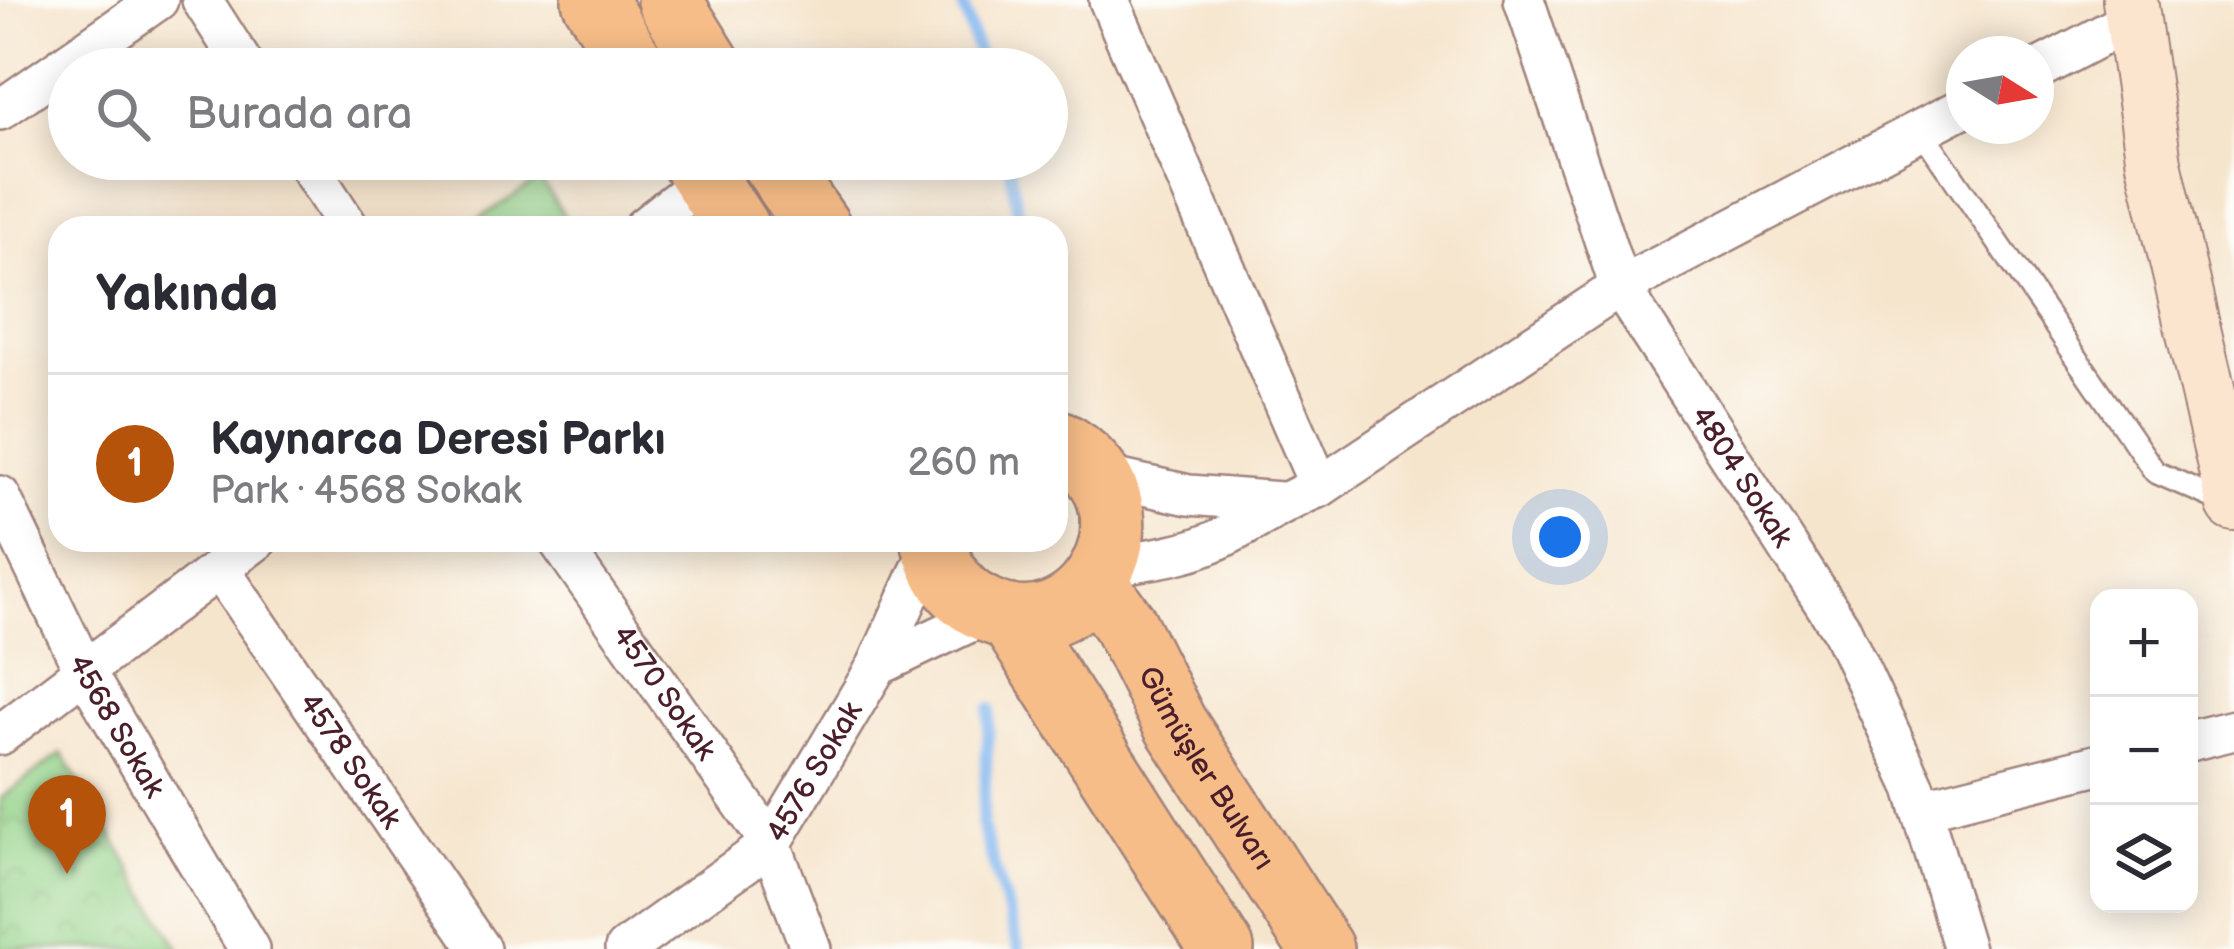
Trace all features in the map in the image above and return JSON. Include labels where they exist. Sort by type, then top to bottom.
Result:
[{"type":"main road","points":[[594,0],[623,48]]},
{"type":"main road","points":[[669,0],[699,48]]},
{"type":"main road","points":[[786,180],[811,216]]},
{"type":"main road","points":[[1001,615],[1048,614],[1100,575],[1114,529],[1077,458]]},
{"type":"main road","points":[[937,552],[947,578],[1001,615],[1222,949]]},
{"type":"main road","name":"Gümüşler Bulvarı","points":[[1100,575],[1175,724],[1321,949]]},
{"type":"street","points":[[89,48],[158,0]]},
{"type":"street","points":[[202,0],[233,48]]},
{"type":"street","name":"4804 Sokak","points":[[1524,0],[1621,287],[1841,629],[1922,809],[1964,949]]},
{"type":"street","points":[[1117,3],[1320,487]]},
{"type":"street","points":[[2054,59],[2132,9],[2154,164],[2234,505]]},
{"type":"street","points":[[0,110],[48,77]]},
{"type":"street","points":[[1100,575],[1203,547],[1249,525],[1281,502],[1320,487],[1621,287],[1946,117]]},
{"type":"street","points":[[318,180],[341,216]]},
{"type":"street","points":[[664,216],[711,189]]},
{"type":"street","points":[[1077,458],[1189,495],[1281,502]]},
{"type":"street","name":"4568 Sokak","points":[[0,496],[85,672],[249,949]]},
{"type":"street","points":[[0,735],[242,552]]},
{"type":"street","name":"4570 Sokak","points":[[566,552],[772,844],[811,949]]},
{"type":"street","name":"4576 Sokak","points":[[625,949],[772,844],[877,666],[928,552]]},
{"type":"street","name":"4578 Sokak","points":[[220,570],[480,949]]},
{"type":"street","name":"4576 Sokak","points":[[877,666],[1001,615]]},
{"type":"street","points":[[2198,739],[2234,730]]},
{"type":"street","points":[[1922,809],[2090,766]]},
{"type":"lane","points":[[1921,130],[2156,472],[2234,505]]},
{"type":"green space","points":[[541,180],[564,216],[483,216]]},
{"type":"green space","points":[[62,753],[180,949],[0,949],[0,799]]},
{"type":"waterway","points":[[961,0],[976,48]]},
{"type":"waterway","points":[[1012,180],[1019,216]]},
{"type":"waterway","points":[[990,709],[982,826],[1019,949]]},
{"type":"place","name":"Kaynarca Deresi Parkı","points":[[67,874]]}]
